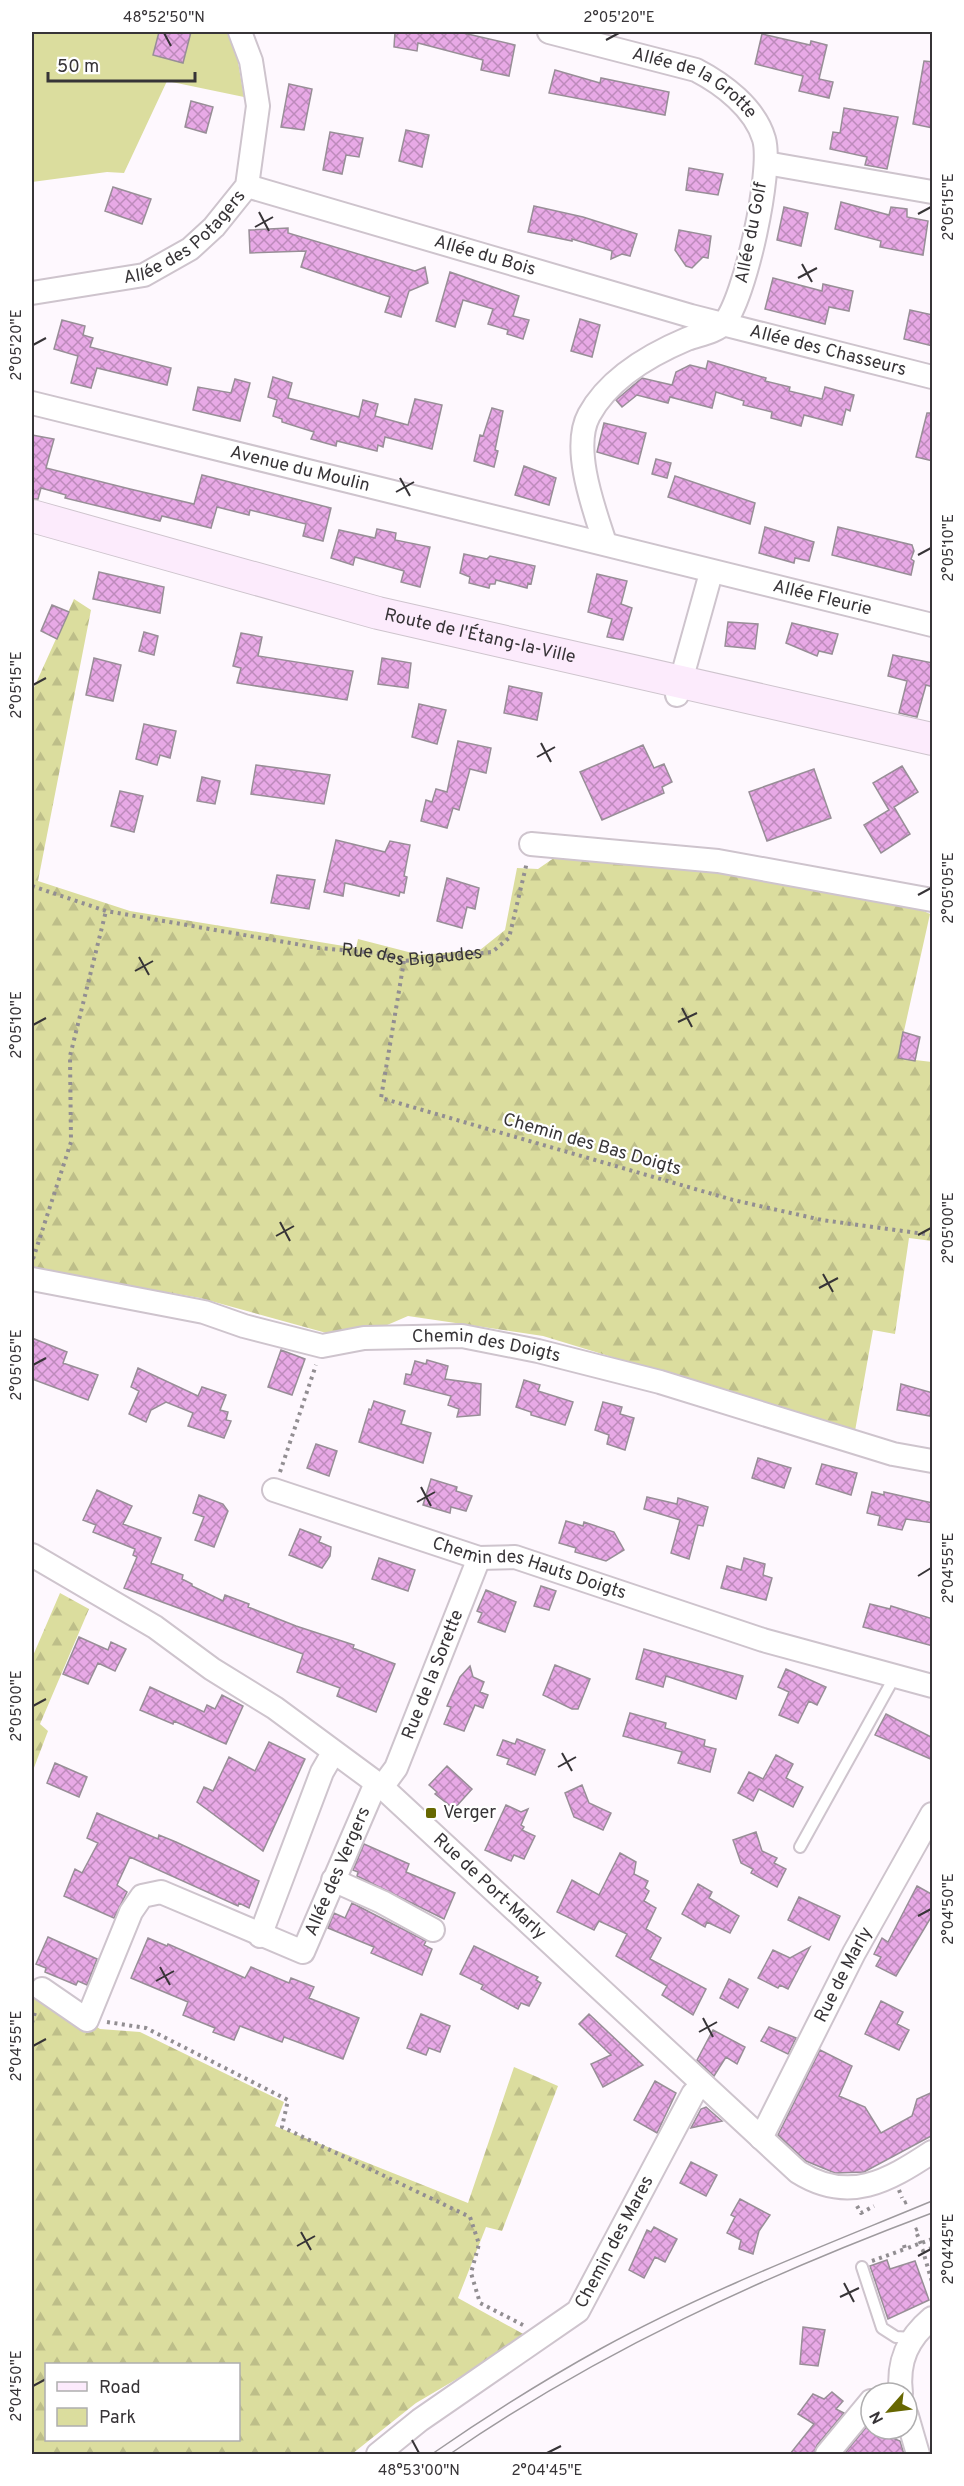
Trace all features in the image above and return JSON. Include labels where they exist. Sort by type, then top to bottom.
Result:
[{"type":"street","name":"Allée des Potagers","points":[[32,293],[144,275],[190,249],[214,227],[247,186],[258,106],[251,61],[240,32]]},
{"type":"street","name":"Allée de la Grotte","points":[[549,32],[696,70],[716,80],[735,96],[751,116],[764,139],[766,163]]},
{"type":"street","points":[[766,163],[933,192]]},
{"type":"street","name":"Allée du Golf","points":[[723,325],[740,297],[752,248],[766,163]]},
{"type":"street","name":"Allée du Bois","points":[[247,186],[312,207],[723,325]]},
{"type":"street","points":[[605,543],[590,492],[581,444],[587,418],[601,395],[621,376],[652,356],[723,325]]},
{"type":"street","name":"Allée des Chasseurs","points":[[723,325],[933,377]]},
{"type":"street","name":"Avenue du Moulin","points":[[32,403],[605,543],[711,573]]},
{"type":"street","name":"Route de l'Étang-la-Ville","points":[[32,516],[378,613],[933,754]]},
{"type":"street","name":"Route de l'Étang-la-Ville","points":[[32,532],[370,622],[679,689],[933,739]]},
{"type":"street","points":[[679,689],[711,573]]},
{"type":"street","name":"Allée Fleurie","points":[[711,573],[933,625]]},
{"type":"street","points":[[531,844],[718,861],[933,900]]},
{"type":"street","name":"Chemin des Doigts","points":[[32,1279],[204,1312],[244,1326],[322,1346],[364,1338],[462,1336],[527,1348],[660,1382],[893,1454],[933,1461]]},
{"type":"street","name":"Chemin des Hauts Doigts","points":[[274,1490],[345,1516],[479,1558],[515,1557],[763,1640],[933,1686]]},
{"type":"street","name":"Rue de Port-Marly","points":[[32,1555],[156,1627],[212,1670],[275,1708],[379,1785],[786,2163],[808,2178],[839,2188],[879,2182],[933,2152]]},
{"type":"street","name":"Rue de la Sorette","points":[[379,1785],[396,1768],[479,1558]]},
{"type":"street","points":[[260,1936],[322,1772],[333,1753]]},
{"type":"street","name":"Allée des Vergers","points":[[87,2020],[131,1912],[142,1896],[161,1892],[260,1936],[303,1952],[333,1880],[379,1785]]},
{"type":"street","name":"Rue de Marly","points":[[761,2138],[855,1953],[933,1814]]},
{"type":"street","points":[[333,1880],[382,1902],[433,1930]]},
{"type":"street","points":[[42,1989],[87,2020]]},
{"type":"street","name":"Chemin des Mares","points":[[378,2454],[420,2420],[578,2312],[688,2102],[702,2084]]},
{"type":"street","points":[[900,2381],[904,2354],[912,2338],[933,2318]]},
{"type":"street","points":[[827,2454],[859,2415]]},
{"type":"lane","points":[[800,1847],[895,1676]]},
{"type":"lane","points":[[862,2267],[882,2328],[896,2337],[912,2338]]},
{"type":"path","name":"Rue des Bigaudes","points":[[32,886],[106,911],[319,948],[376,953],[404,961],[492,952],[509,938],[531,844]]},
{"type":"path","points":[[32,1265],[71,1142],[70,1056],[106,911]]},
{"type":"path","name":"Chemin des Bas Doigts","points":[[404,961],[381,1098],[734,1200],[822,1220],[933,1236]]},
{"type":"path","points":[[274,1490],[322,1346]]},
{"type":"path","points":[[87,2020],[146,2028],[288,2100],[282,2127],[470,2217],[479,2244],[471,2273],[480,2303],[543,2335]]},
{"type":"path","points":[[899,2190],[905,2200]]},
{"type":"path","points":[[917,2231],[933,2282]]},
{"type":"path","points":[[862,2267],[905,2247],[933,2239]]},
{"type":"path","points":[[922,2249],[933,2248]]},
{"type":"path","points":[[925,2258],[933,2255]]},
{"type":"green space","points":[[32,32],[228,32],[237,56],[244,97],[167,81],[124,173],[107,172],[32,182]]},
{"type":"green space","points":[[74,599],[91,610],[38,881],[130,911],[356,948],[358,939],[420,955],[480,950],[505,930],[517,868],[538,869],[564,851],[723,865],[913,906],[930,914],[898,1058],[932,1062],[932,1241],[909,1238],[895,1334],[873,1330],[855,1431],[543,1336],[408,1316],[371,1332],[330,1334],[200,1298],[32,1269],[32,692]]},
{"type":"green space","points":[[60,1593],[89,1609],[40,1724],[48,1731],[32,1773],[32,1658]]},
{"type":"green space","points":[[32,1982],[100,2029],[140,2032],[284,2102],[275,2126],[468,2203],[514,2067],[558,2086],[502,2231],[486,2227],[458,2298],[525,2335],[520,2342],[416,2403],[352,2454],[32,2454]]},
{"type":"building","points":[[159,32],[191,32],[183,63],[153,55]]},
{"type":"building","points":[[395,32],[459,32],[515,45],[509,76],[481,70],[483,60],[418,43],[417,51],[394,47]]},
{"type":"building","points":[[762,34],[810,45],[811,41],[827,45],[819,79],[833,82],[829,98],[799,91],[803,76],[755,64]]},
{"type":"building","points":[[924,61],[933,62],[933,128],[913,124]]},
{"type":"building","points":[[555,70],[600,83],[601,78],[669,92],[665,115],[549,93]]},
{"type":"building","points":[[289,84],[312,89],[304,130],[281,127]]},
{"type":"building","points":[[191,101],[213,107],[206,133],[185,127]]},
{"type":"building","points":[[844,108],[898,117],[887,169],[865,165],[867,157],[830,149],[833,132],[840,133]]},
{"type":"building","points":[[406,130],[429,135],[422,167],[399,161]]},
{"type":"building","points":[[330,132],[363,138],[359,157],[346,155],[342,174],[323,170]]},
{"type":"building","points":[[689,168],[723,174],[718,195],[686,190]]},
{"type":"building","points":[[113,187],[151,199],[142,224],[105,211]]},
{"type":"building","points":[[841,202],[889,215],[891,207],[907,209],[907,217],[928,221],[923,255],[880,247],[881,241],[835,229]]},
{"type":"building","points":[[534,206],[583,217],[637,234],[630,256],[622,254],[611,259],[612,251],[572,239],[572,241],[528,232]]},
{"type":"building","points":[[784,207],[808,213],[801,246],[777,240]]},
{"type":"building","points":[[288,228],[288,233],[415,271],[425,267],[428,283],[409,291],[401,317],[385,312],[390,297],[301,267],[306,251],[250,253],[249,230]]},
{"type":"building","points":[[679,230],[711,236],[708,258],[703,257],[692,268],[686,266],[675,250]]},
{"type":"building","points":[[450,272],[519,296],[513,316],[529,320],[523,339],[507,334],[508,330],[488,324],[493,309],[463,300],[455,327],[436,321]]},
{"type":"building","points":[[773,278],[822,291],[823,284],[853,291],[849,311],[829,307],[825,324],[765,309]]},
{"type":"building","points":[[910,310],[933,315],[933,346],[904,339]]},
{"type":"building","points":[[580,319],[600,325],[592,357],[571,351]]},
{"type":"building","points":[[62,320],[85,326],[83,335],[93,338],[90,347],[171,368],[167,385],[97,368],[91,388],[71,383],[78,356],[54,349]]},
{"type":"building","points":[[708,361],[766,378],[765,381],[790,387],[789,391],[822,399],[825,387],[854,395],[850,411],[846,409],[842,425],[804,415],[801,426],[771,418],[772,412],[743,405],[744,401],[716,392],[712,408],[670,397],[668,403],[637,395],[622,407],[616,400],[642,378],[672,385],[676,372],[690,365],[706,369]]},
{"type":"building","points":[[273,377],[292,383],[288,398],[359,417],[363,400],[378,404],[375,416],[408,425],[415,399],[442,405],[432,449],[385,437],[383,447],[378,445],[377,451],[337,441],[336,446],[311,439],[314,432],[282,422],[282,419],[273,416],[277,400],[268,397]]},
{"type":"building","points":[[235,379],[250,383],[240,421],[193,410],[198,387],[231,393]]},
{"type":"building","points":[[492,408],[503,411],[494,467],[474,461],[480,435],[483,436]]},
{"type":"building","points":[[927,413],[933,413],[933,461],[916,457]]},
{"type":"building","points":[[604,423],[646,433],[638,464],[597,452]]},
{"type":"building","points":[[32,435],[54,439],[46,468],[130,489],[194,504],[202,475],[331,508],[323,541],[303,536],[306,524],[250,510],[249,515],[217,507],[211,528],[162,516],[160,521],[65,498],[66,495],[41,488],[38,499],[32,499]]},
{"type":"building","points":[[656,459],[671,463],[667,478],[652,474]]},
{"type":"building","points":[[524,466],[556,478],[549,505],[515,495]]},
{"type":"building","points":[[675,476],[755,503],[750,524],[668,497]]},
{"type":"building","points":[[765,527],[814,542],[809,561],[795,558],[794,563],[759,553]]},
{"type":"building","points":[[838,527],[912,545],[914,551],[911,559],[914,561],[911,575],[832,555]]},
{"type":"building","points":[[377,529],[396,533],[395,540],[430,547],[420,587],[401,582],[404,571],[355,557],[353,565],[331,558],[339,530],[375,538]]},
{"type":"building","points":[[464,554],[487,559],[490,556],[535,566],[531,584],[528,583],[527,588],[496,580],[495,584],[490,584],[489,588],[469,583],[470,577],[460,573]]},
{"type":"building","points":[[99,572],[164,587],[160,613],[93,599]]},
{"type":"building","points":[[597,574],[627,581],[621,604],[632,608],[623,640],[607,637],[612,619],[588,612]]},
{"type":"building","points":[[52,605],[69,612],[57,639],[41,631]]},
{"type":"building","points":[[728,622],[758,624],[755,649],[725,646]]},
{"type":"building","points":[[792,623],[838,634],[832,654],[819,651],[817,656],[786,643]]},
{"type":"building","points":[[144,632],[158,636],[154,655],[139,651]]},
{"type":"building","points":[[241,633],[262,637],[258,656],[353,671],[347,700],[237,683],[241,668],[233,666]]},
{"type":"building","points":[[893,655],[933,663],[933,687],[926,685],[917,717],[899,713],[907,681],[888,676]]},
{"type":"building","points":[[94,658],[121,665],[113,701],[86,695]]},
{"type":"building","points":[[382,658],[411,663],[408,688],[378,684]]},
{"type":"building","points":[[509,686],[542,693],[537,720],[504,713]]},
{"type":"building","points":[[419,704],[446,710],[437,744],[412,737]]},
{"type":"building","points":[[144,724],[176,731],[170,758],[160,755],[157,765],[136,759]]},
{"type":"building","points":[[458,741],[491,748],[486,773],[470,769],[459,810],[453,808],[447,828],[421,821],[426,800],[432,802],[436,789],[447,792]]},
{"type":"building","points":[[643,745],[654,768],[664,764],[672,782],[662,787],[664,793],[602,820],[580,772]]},
{"type":"building","points":[[256,765],[330,775],[324,804],[251,794]]},
{"type":"building","points":[[902,766],[918,792],[894,807],[910,834],[881,853],[864,825],[889,810],[873,783]]},
{"type":"building","points":[[814,769],[831,818],[767,841],[749,792]]},
{"type":"building","points":[[202,777],[220,781],[215,804],[197,801]]},
{"type":"building","points":[[120,791],[143,796],[134,832],[111,826]]},
{"type":"building","points":[[336,840],[385,852],[390,841],[410,845],[404,876],[407,877],[404,893],[400,892],[399,896],[345,883],[343,896],[324,892]]},
{"type":"building","points":[[277,875],[315,880],[309,909],[271,903]]},
{"type":"building","points":[[447,878],[479,888],[475,909],[467,907],[462,928],[437,921]]},
{"type":"building","points":[[903,1032],[920,1037],[915,1061],[898,1058]]},
{"type":"building","points":[[32,1338],[67,1352],[63,1363],[98,1375],[88,1400],[32,1379]]},
{"type":"building","points":[[281,1350],[305,1359],[292,1395],[268,1387]]},
{"type":"building","points":[[427,1360],[448,1366],[445,1379],[481,1384],[480,1415],[457,1417],[459,1409],[448,1405],[451,1396],[404,1384],[406,1374],[411,1375],[415,1361],[426,1364]]},
{"type":"building","points":[[138,1368],[198,1396],[202,1387],[226,1395],[220,1410],[228,1412],[226,1420],[231,1421],[224,1438],[188,1426],[193,1413],[166,1402],[151,1410],[146,1422],[129,1414],[139,1391],[131,1387]]},
{"type":"building","points":[[524,1380],[540,1385],[538,1391],[573,1402],[565,1425],[531,1415],[531,1412],[516,1407]]},
{"type":"building","points":[[901,1384],[933,1393],[930,1416],[897,1410]]},
{"type":"building","points":[[374,1401],[405,1411],[401,1424],[431,1433],[423,1463],[359,1442],[369,1409],[371,1410]]},
{"type":"building","points":[[603,1402],[622,1407],[620,1414],[634,1418],[625,1450],[607,1444],[609,1435],[595,1430]]},
{"type":"building","points":[[316,1444],[337,1451],[329,1476],[307,1468]]},
{"type":"building","points":[[758,1458],[791,1468],[784,1488],[752,1478]]},
{"type":"building","points":[[822,1464],[857,1473],[851,1495],[816,1484]]},
{"type":"building","points":[[431,1479],[457,1487],[456,1491],[472,1496],[466,1511],[451,1507],[450,1513],[423,1505]]},
{"type":"building","points":[[97,1490],[132,1506],[123,1524],[161,1538],[151,1563],[183,1575],[182,1579],[192,1586],[223,1601],[225,1595],[249,1604],[248,1607],[354,1645],[353,1648],[395,1664],[376,1712],[337,1696],[340,1688],[297,1672],[303,1654],[124,1588],[137,1557],[133,1555],[135,1549],[93,1532],[96,1525],[83,1520]]},
{"type":"building","points":[[872,1492],[884,1495],[884,1492],[933,1503],[933,1523],[906,1519],[902,1530],[878,1525],[880,1516],[867,1513]]},
{"type":"building","points":[[199,1495],[223,1504],[228,1511],[214,1547],[195,1540],[204,1517],[193,1513]]},
{"type":"building","points":[[647,1497],[677,1504],[678,1498],[708,1507],[703,1526],[698,1525],[689,1559],[671,1553],[680,1520],[644,1509]]},
{"type":"building","points":[[566,1521],[583,1526],[584,1522],[614,1532],[624,1550],[606,1561],[575,1552],[576,1548],[559,1543]]},
{"type":"building","points":[[300,1529],[321,1537],[319,1542],[331,1547],[330,1556],[322,1568],[289,1555]]},
{"type":"building","points":[[379,1558],[415,1570],[408,1591],[372,1579]]},
{"type":"building","points":[[744,1558],[765,1564],[763,1575],[772,1578],[766,1600],[721,1588],[727,1566],[741,1570]]},
{"type":"building","points":[[541,1586],[556,1591],[549,1610],[534,1606]]},
{"type":"building","points":[[486,1590],[516,1602],[505,1632],[478,1622],[482,1613],[477,1611]]},
{"type":"building","points":[[870,1604],[890,1609],[891,1606],[933,1619],[933,1646],[863,1627]]},
{"type":"building","points":[[79,1637],[108,1650],[111,1642],[126,1649],[115,1671],[98,1663],[88,1684],[63,1674]]},
{"type":"building","points":[[644,1649],[743,1676],[736,1699],[666,1676],[663,1687],[636,1679]]},
{"type":"building","points":[[555,1665],[590,1679],[578,1709],[572,1709],[543,1695]]},
{"type":"building","points":[[470,1666],[473,1677],[484,1682],[480,1692],[488,1695],[483,1708],[475,1705],[464,1731],[444,1724],[451,1707],[447,1706],[460,1677]]},
{"type":"building","points":[[786,1669],[826,1687],[817,1705],[809,1701],[798,1723],[779,1715],[789,1692],[778,1687]]},
{"type":"building","points":[[150,1687],[204,1712],[207,1705],[215,1709],[222,1695],[243,1706],[226,1744],[174,1721],[173,1724],[140,1710]]},
{"type":"building","points":[[630,1713],[666,1723],[665,1728],[705,1740],[704,1746],[716,1749],[710,1772],[678,1763],[682,1752],[623,1736]]},
{"type":"building","points":[[886,1714],[933,1738],[933,1760],[875,1735]]},
{"type":"building","points":[[517,1739],[545,1750],[535,1775],[507,1764],[509,1759],[497,1755],[503,1740],[515,1744]]},
{"type":"building","points":[[269,1742],[305,1759],[263,1851],[197,1802],[204,1787],[213,1791],[229,1757],[255,1771]]},
{"type":"building","points":[[776,1755],[793,1764],[786,1778],[803,1787],[793,1807],[759,1789],[753,1801],[738,1793],[749,1772],[763,1779]]},
{"type":"building","points":[[55,1763],[87,1777],[79,1797],[47,1783]]},
{"type":"building","points":[[447,1766],[472,1789],[454,1809],[435,1794],[437,1792],[429,1785]]},
{"type":"building","points":[[582,1785],[589,1803],[611,1813],[603,1830],[574,1817],[565,1793]]},
{"type":"building","points":[[506,1805],[521,1812],[528,1809],[521,1825],[524,1827],[522,1830],[535,1836],[524,1859],[514,1855],[511,1861],[485,1850]]},
{"type":"building","points":[[97,1813],[158,1839],[159,1835],[176,1842],[259,1881],[249,1908],[239,1903],[238,1906],[130,1857],[117,1885],[127,1892],[114,1918],[64,1896],[75,1869],[82,1873],[98,1843],[87,1838]]},
{"type":"building","points":[[756,1832],[762,1851],[777,1858],[774,1863],[786,1869],[777,1887],[751,1873],[753,1869],[741,1863],[733,1840]]},
{"type":"building","points":[[364,1844],[409,1864],[406,1872],[455,1893],[444,1919],[357,1876],[358,1872],[353,1870]]},
{"type":"building","points":[[620,1853],[636,1862],[634,1874],[648,1881],[645,1888],[649,1891],[644,1901],[656,1908],[646,1929],[661,1938],[650,1959],[706,1989],[693,2015],[662,1995],[667,1986],[616,1956],[627,1934],[599,1921],[594,1930],[557,1912],[572,1880],[599,1895]]},
{"type":"building","points":[[698,1884],[712,1892],[709,1898],[739,1916],[730,1933],[707,1922],[705,1927],[682,1914]]},
{"type":"building","points":[[917,1886],[933,1895],[933,1914],[896,1976],[876,1966],[881,1957],[874,1954],[882,1938],[888,1942]]},
{"type":"building","points":[[799,1897],[840,1916],[829,1940],[788,1920]]},
{"type":"building","points":[[352,1903],[426,1941],[424,1945],[432,1949],[422,1975],[371,1953],[374,1947],[328,1928],[334,1913],[345,1918]]},
{"type":"building","points":[[48,1937],[97,1959],[87,1985],[78,1981],[76,1985],[45,1972],[46,1968],[36,1964]]},
{"type":"building","points":[[148,1938],[167,1946],[168,1944],[245,1978],[251,1967],[289,1983],[291,1978],[314,1987],[309,1998],[359,2018],[343,2059],[284,2037],[282,2042],[240,2026],[234,2040],[213,2032],[215,2028],[183,2015],[188,2002],[131,1978]]},
{"type":"building","points":[[474,1946],[538,1977],[536,1980],[541,1983],[529,2006],[521,2003],[518,2009],[481,1989],[483,1985],[460,1974]]},
{"type":"building","points":[[810,1947],[788,1989],[780,1985],[778,1988],[758,1978],[773,1950],[790,1958]]},
{"type":"building","points":[[729,1979],[748,1989],[738,2008],[720,1998]]},
{"type":"building","points":[[881,2001],[903,2012],[897,2024],[909,2030],[899,2050],[865,2034]]},
{"type":"building","points":[[421,2014],[450,2026],[440,2052],[429,2048],[426,2055],[407,2048]]},
{"type":"building","points":[[589,2014],[643,2065],[603,2087],[591,2064],[611,2055],[579,2024]]},
{"type":"building","points":[[769,2027],[796,2038],[788,2054],[761,2041]]},
{"type":"building","points":[[713,2030],[745,2047],[737,2064],[726,2057],[714,2076],[697,2060]]},
{"type":"building","points":[[820,2050],[852,2066],[839,2096],[865,2107],[881,2133],[912,2116],[917,2099],[933,2092],[933,2135],[864,2172],[835,2173],[806,2161],[778,2135]]},
{"type":"building","points":[[655,2081],[676,2093],[657,2133],[634,2120]]},
{"type":"building","points":[[706,2107],[722,2121],[691,2128],[701,2109]]},
{"type":"building","points":[[691,2162],[717,2175],[706,2196],[680,2183]]},
{"type":"building","points":[[740,2199],[770,2215],[759,2231],[753,2254],[739,2249],[741,2240],[727,2233],[735,2217],[731,2215]]},
{"type":"building","points":[[654,2227],[677,2239],[665,2262],[655,2257],[644,2278],[629,2270],[647,2230],[651,2232]]},
{"type":"building","points":[[887,2260],[890,2269],[915,2261],[929,2300],[888,2319],[870,2266]]},
{"type":"building","points":[[803,2327],[825,2330],[818,2366],[800,2364]]},
{"type":"building","points":[[832,2392],[843,2401],[836,2409],[844,2413],[817,2445],[814,2454],[790,2454],[814,2424],[798,2414],[813,2394],[824,2399]]},
{"type":"building","points":[[859,2436],[859,2441],[900,2441],[904,2454],[844,2454]]},
{"type":"tram line","points":[[432,2454],[537,2386],[642,2327],[765,2270],[932,2201]]},
{"type":"tram line","points":[[450,2454],[564,2382],[684,2319],[807,2263],[932,2213]]},
{"type":"place","name":"Verger","points":[[431,1813]]}]
